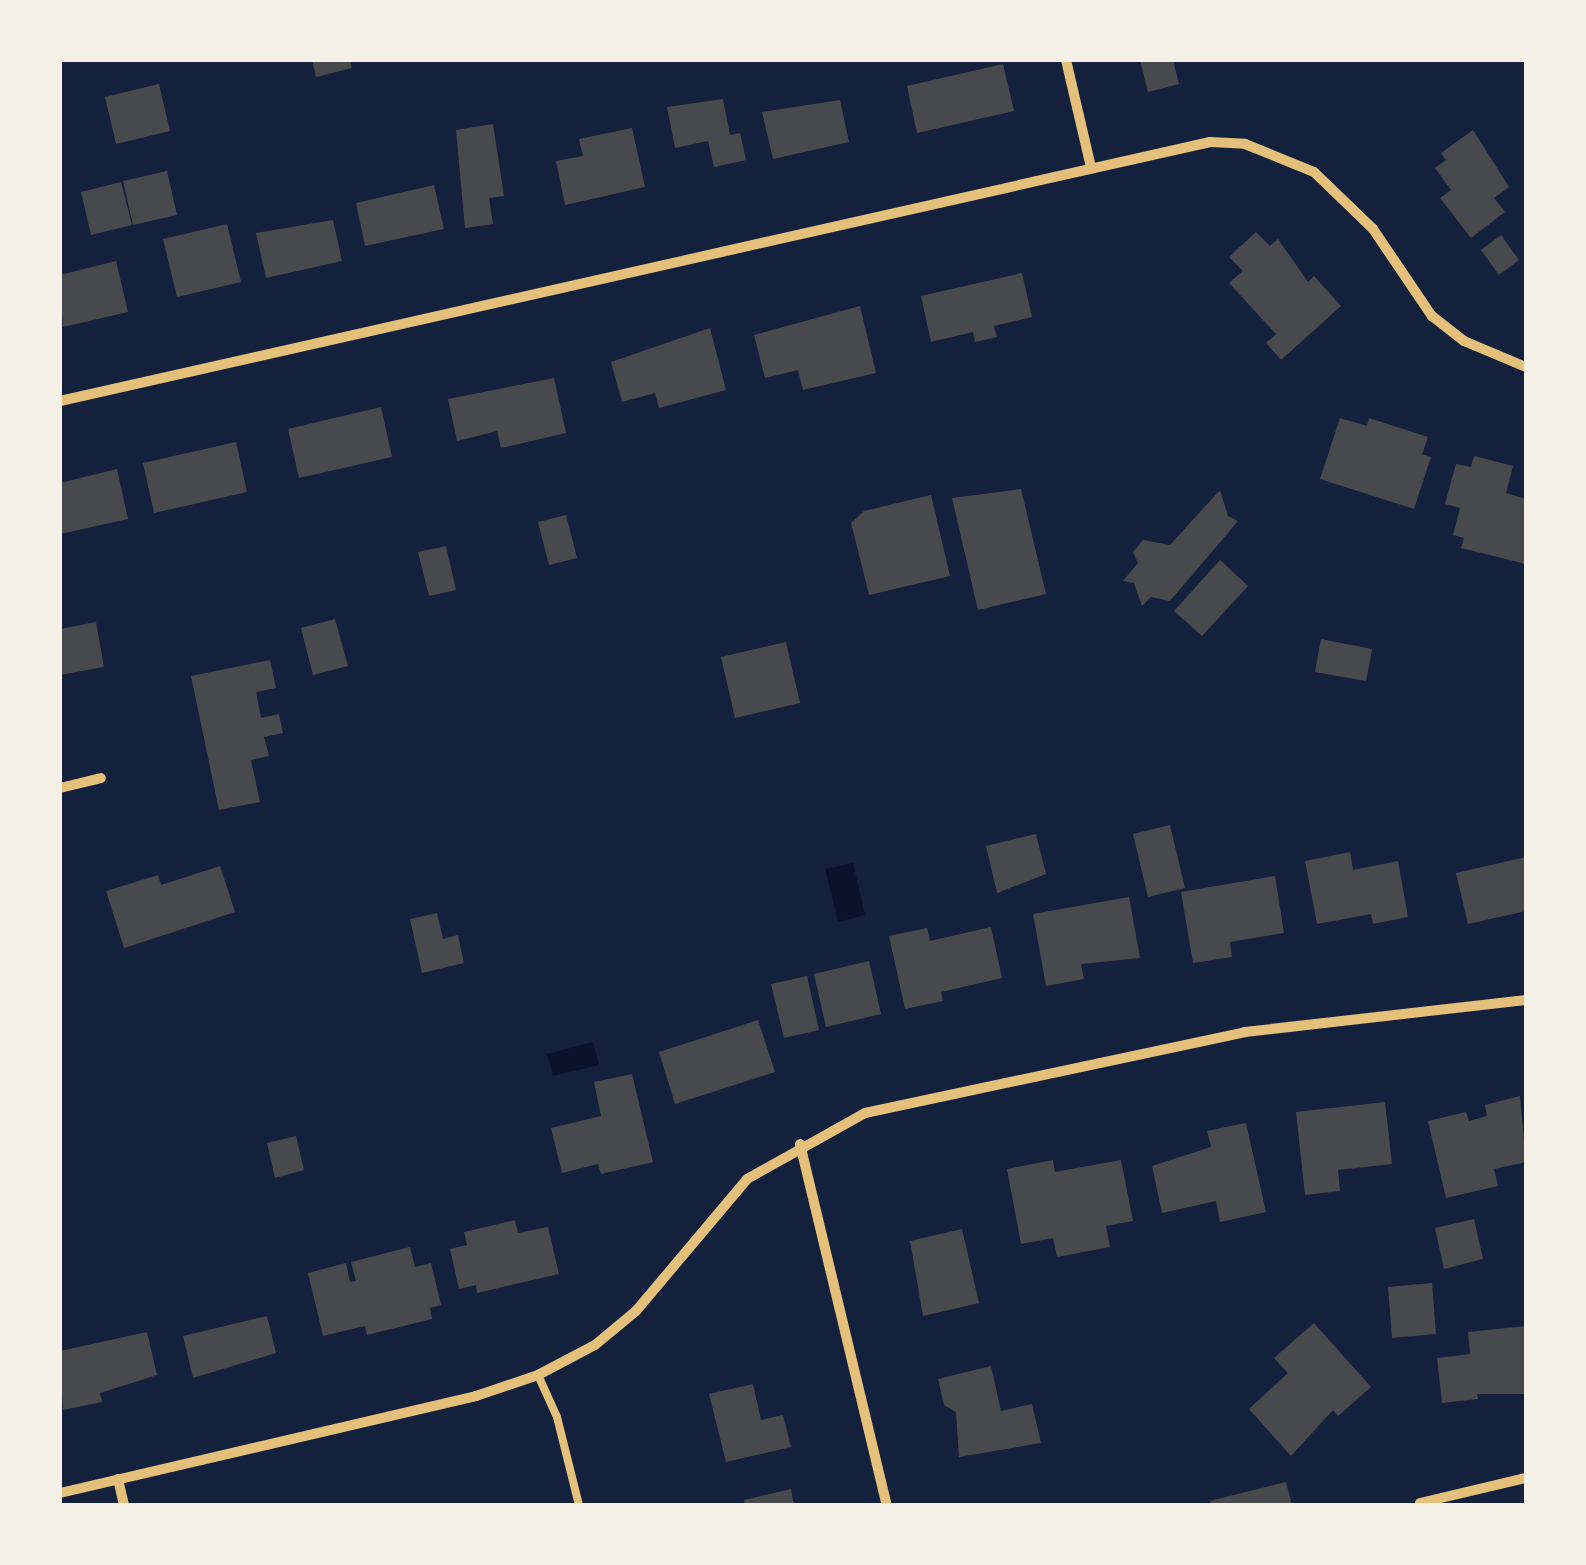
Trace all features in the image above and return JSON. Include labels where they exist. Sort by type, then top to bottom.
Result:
[{"type":"street","points":[[1066,60],[1090,164]]},
{"type":"street","points":[[60,401],[1090,164],[1210,142],[1279,154],[1346,196],[1432,316],[1464,342],[1526,367]]},
{"type":"street","points":[[60,788],[101,778]]},
{"type":"street","points":[[60,1493],[476,1396],[538,1375],[594,1345],[636,1311],[747,1178],[800,1144],[864,1112],[913,1099],[1117,1063],[1245,1032],[1526,1000]]},
{"type":"street","points":[[800,1144],[887,1505]]},
{"type":"street","points":[[1420,1503],[1526,1478]]},
{"type":"street","points":[[118,1479],[124,1505]]},
{"type":"lane","points":[[538,1375],[558,1417],[579,1505]]},
{"type":"water","points":[[853,863],[865,915],[838,922],[825,869]]},
{"type":"water","points":[[593,1042],[599,1065],[553,1076],[547,1054]]},
{"type":"building","points":[[312,60],[350,60],[352,68],[316,77]]},
{"type":"building","points":[[1140,60],[1173,60],[1179,84],[1148,92]]},
{"type":"building","points":[[1003,64],[1014,111],[917,133],[907,86]]},
{"type":"building","points":[[159,84],[170,131],[116,144],[105,97]]},
{"type":"building","points":[[723,99],[730,135],[740,133],[746,160],[714,167],[708,141],[675,148],[667,107]]},
{"type":"building","points":[[840,100],[849,142],[773,159],[762,112]]},
{"type":"building","points":[[493,124],[504,196],[489,198],[493,224],[465,228],[456,130]]},
{"type":"building","points":[[632,128],[645,187],[565,205],[556,161],[583,156],[579,139]]},
{"type":"building","points":[[1473,130],[1509,187],[1494,198],[1505,212],[1471,238],[1440,198],[1451,190],[1435,168],[1446,160],[1441,153]]},
{"type":"building","points":[[167,171],[177,215],[133,225],[123,181]]},
{"type":"building","points":[[121,182],[132,225],[91,235],[81,192]]},
{"type":"building","points":[[434,185],[444,229],[365,246],[356,203]]},
{"type":"building","points":[[333,220],[342,261],[266,278],[256,233]]},
{"type":"building","points":[[227,224],[241,282],[177,297],[163,239]]},
{"type":"building","points":[[1256,232],[1270,246],[1278,239],[1308,282],[1314,276],[1341,306],[1281,360],[1266,343],[1276,334],[1229,283],[1243,271],[1229,257]]},
{"type":"building","points":[[1501,235],[1519,260],[1499,275],[1481,250]]},
{"type":"building","points":[[116,261],[128,312],[63,327],[60,275]]},
{"type":"building","points":[[1022,273],[1032,317],[994,326],[997,337],[975,342],[973,332],[931,342],[921,296]]},
{"type":"building","points":[[860,306],[876,373],[803,390],[798,370],[765,378],[754,335]]},
{"type":"building","points":[[710,328],[726,390],[659,408],[655,393],[622,402],[611,362]]},
{"type":"building","points":[[554,378],[566,433],[501,448],[497,431],[457,441],[448,399]]},
{"type":"building","points":[[381,407],[392,457],[299,478],[288,429]]},
{"type":"building","points":[[1340,418],[1367,426],[1369,418],[1428,437],[1422,454],[1431,457],[1414,509],[1320,479]]},
{"type":"building","points":[[236,442],[247,492],[154,513],[143,463]]},
{"type":"building","points":[[1474,456],[1513,466],[1506,493],[1526,499],[1526,564],[1461,548],[1464,538],[1453,535],[1460,508],[1445,504],[1456,464],[1471,467]]},
{"type":"building","points":[[117,469],[128,519],[60,534],[60,483]]},
{"type":"building","points":[[1021,489],[1046,594],[978,610],[952,498]]},
{"type":"building","points":[[1220,490],[1228,516],[1238,521],[1170,601],[1151,597],[1142,606],[1134,583],[1123,581],[1138,563],[1133,552],[1143,540],[1170,545]]},
{"type":"building","points":[[931,495],[950,576],[869,595],[851,523],[864,511]]},
{"type":"building","points":[[566,515],[577,558],[549,565],[538,522]]},
{"type":"building","points":[[446,546],[456,590],[429,596],[418,552]]},
{"type":"building","points":[[1220,560],[1248,586],[1202,636],[1174,611]]},
{"type":"building","points":[[335,619],[348,666],[313,675],[301,628]]},
{"type":"building","points":[[96,622],[104,667],[60,675],[60,629]]},
{"type":"building","points":[[1321,639],[1372,649],[1366,681],[1315,672]]},
{"type":"building","points":[[786,642],[800,703],[735,718],[721,657]]},
{"type":"building","points":[[270,660],[276,688],[256,692],[261,718],[279,714],[283,733],[264,737],[269,756],[251,760],[260,802],[219,810],[191,676]]},
{"type":"building","points":[[1170,825],[1185,888],[1148,897],[1133,834]]},
{"type":"building","points":[[1036,834],[1046,874],[997,893],[986,846]]},
{"type":"building","points":[[1350,852],[1353,870],[1398,861],[1408,917],[1373,924],[1371,914],[1317,924],[1305,861]]},
{"type":"building","points":[[1526,857],[1526,911],[1468,924],[1456,873]]},
{"type":"building","points":[[220,866],[235,912],[124,948],[106,891],[158,875],[161,885]]},
{"type":"building","points":[[1275,876],[1284,933],[1230,942],[1232,957],[1193,963],[1181,892]]},
{"type":"building","points":[[1129,897],[1140,958],[1081,964],[1084,979],[1046,986],[1033,914]]},
{"type":"building","points":[[437,913],[443,939],[458,935],[464,963],[422,973],[410,919]]},
{"type":"building","points":[[991,927],[1002,978],[941,992],[943,1001],[905,1009],[889,936],[927,928],[930,941]]},
{"type":"building","points":[[869,961],[881,1014],[826,1027],[814,974]]},
{"type":"building","points":[[807,976],[819,1030],[784,1038],[771,984]]},
{"type":"building","points":[[758,1020],[775,1072],[675,1104],[659,1052]]},
{"type":"building","points":[[632,1074],[653,1162],[601,1174],[598,1164],[562,1173],[551,1128],[601,1116],[594,1082]]},
{"type":"building","points":[[1520,1096],[1526,1162],[1494,1169],[1498,1186],[1446,1198],[1428,1121],[1466,1112],[1469,1121],[1487,1116],[1485,1105]]},
{"type":"building","points":[[1385,1102],[1392,1164],[1338,1170],[1340,1191],[1305,1195],[1296,1112]]},
{"type":"building","points":[[1246,1123],[1266,1212],[1220,1222],[1216,1201],[1162,1213],[1152,1166],[1211,1147],[1207,1131]]},
{"type":"building","points":[[296,1136],[304,1170],[275,1178],[267,1143]]},
{"type":"building","points":[[1053,1160],[1055,1172],[1121,1160],[1133,1221],[1106,1226],[1110,1247],[1057,1257],[1053,1238],[1021,1244],[1007,1169]]},
{"type":"building","points":[[1474,1219],[1483,1259],[1444,1269],[1435,1228]]},
{"type":"building","points":[[515,1220],[518,1233],[548,1227],[559,1274],[477,1293],[476,1285],[459,1289],[450,1249],[467,1245],[464,1232]]},
{"type":"building","points":[[962,1229],[979,1303],[923,1316],[910,1241]]},
{"type":"building","points":[[410,1247],[415,1267],[431,1263],[441,1305],[430,1308],[432,1319],[367,1335],[365,1326],[323,1336],[308,1273],[346,1263],[350,1282],[356,1281],[351,1262]]},
{"type":"building","points":[[1432,1283],[1436,1334],[1392,1338],[1388,1287]]},
{"type":"building","points":[[267,1316],[276,1353],[193,1378],[183,1336]]},
{"type":"building","points":[[1314,1323],[1371,1387],[1338,1416],[1333,1410],[1291,1456],[1249,1409],[1288,1373],[1274,1358]]},
{"type":"building","points":[[1526,1326],[1526,1394],[1477,1394],[1478,1399],[1442,1403],[1437,1358],[1470,1354],[1468,1332]]},
{"type":"building","points":[[147,1332],[157,1375],[100,1393],[102,1402],[63,1410],[60,1351]]},
{"type":"building","points":[[991,1366],[1001,1411],[1032,1404],[1041,1443],[959,1457],[956,1412],[944,1405],[938,1379]]},
{"type":"building","points":[[753,1384],[761,1420],[783,1415],[791,1447],[726,1462],[709,1394]]},
{"type":"building","points":[[1286,1482],[1292,1505],[1211,1505],[1210,1501]]},
{"type":"building","points":[[791,1489],[794,1505],[745,1505],[744,1500]]}]
